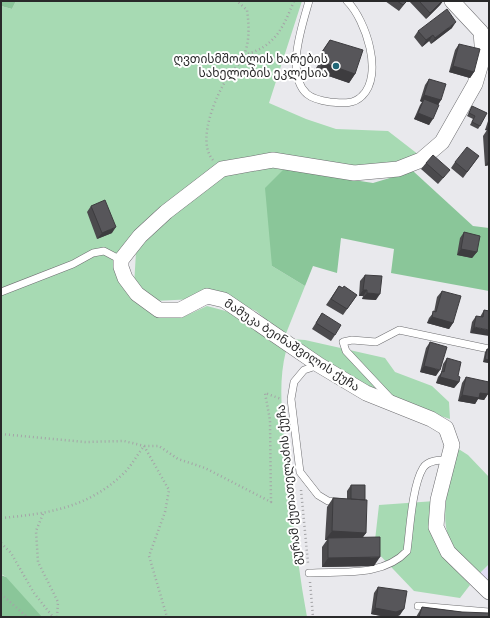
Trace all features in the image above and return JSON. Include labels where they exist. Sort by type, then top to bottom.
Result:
[{"type":"street","points":[[122,260],[140,236],[166,212],[222,169],[274,160],[354,174],[398,169],[421,160],[442,142],[475,84],[483,57],[485,29],[452,1]]},
{"type":"street","name":"მამუკა ბეინაშვილის ქუჩა","points":[[122,260],[121,267],[125,278],[137,294],[159,310],[180,310],[207,296],[224,300],[319,365],[366,393],[431,419],[446,428],[452,445],[438,500],[436,527],[448,552],[489,592]]},
{"type":"lane","points":[[309,1],[296,59],[297,74],[302,88],[309,96],[323,101],[354,103],[363,95],[370,81],[373,59],[364,27],[347,1]]},
{"type":"lane","points":[[1,292],[73,264],[93,253],[104,251],[122,260]]},
{"type":"lane","points":[[397,405],[346,350],[343,342],[352,340],[376,342],[399,330],[489,349]]},
{"type":"lane","name":"გურამ ქუთათელაძის ქუჩა","points":[[300,472],[291,399],[294,382],[304,370],[319,365]]},
{"type":"lane","points":[[309,573],[381,568],[400,559],[407,551],[416,485],[423,467],[437,459],[448,460]]},
{"type":"lane","points":[[300,472],[318,495],[328,501],[342,502]]},
{"type":"lane","points":[[418,606],[489,612]]},
{"type":"path","points":[[222,169],[209,155],[207,130],[217,99],[228,78],[244,55],[249,27],[247,10],[237,1]]},
{"type":"path","points":[[244,55],[264,46],[276,37],[281,30],[294,1]]},
{"type":"path","points":[[1,434],[85,442],[124,441],[144,446],[159,446],[178,459],[205,468],[270,502],[270,420],[264,393],[279,397],[293,411]]},
{"type":"path","points":[[1,518],[43,514],[76,504],[97,494],[123,475],[144,446]]},
{"type":"path","points":[[144,446],[169,490],[165,512],[149,556],[167,617]]},
{"type":"path","name":"გურამ ქუთათელაძის ქუჩა","points":[[300,472],[303,522],[313,617]]},
{"type":"path","points":[[43,514],[36,532],[38,562],[58,602],[57,617]]},
{"type":"path","points":[[1,543],[11,553],[34,593],[53,617]]},
{"type":"path","points":[[1,594],[27,617]]},
{"type":"shaded area","points":[[489,564],[489,584],[477,576]]},
{"type":"green space","points":[[1,1],[16,1],[12,9],[1,6]]},
{"type":"green space","points":[[16,1],[302,1],[269,103],[306,119],[336,129],[388,131],[419,155],[395,166],[333,168],[218,167],[121,260],[154,312],[181,318],[207,306],[233,313],[286,351],[283,364],[281,391],[283,417],[295,537],[307,617],[27,617],[1,587],[6,577],[1,574],[1,6],[12,9]]},
{"type":"green space","points":[[247,167],[286,167],[272,266],[305,286],[285,336],[256,311],[210,292],[195,299],[154,301],[134,286],[136,252],[143,244],[182,206],[224,172]]},
{"type":"green space","points":[[286,167],[328,176],[373,183],[413,171],[473,226],[489,228],[489,291],[391,273],[394,249],[341,238],[337,273],[313,266],[305,286],[272,266],[265,188]]},
{"type":"green space","points":[[290,339],[305,340],[385,358],[395,372],[432,386],[449,402],[450,419],[401,403],[363,385]]},
{"type":"green space","points":[[457,448],[468,455],[489,477],[489,564],[477,576],[452,543],[446,528],[445,517],[447,493]]},
{"type":"green space","points":[[435,501],[443,554],[470,585],[460,598],[414,591],[374,549],[379,505]]},
{"type":"green space","points":[[1,575],[6,577],[42,617],[1,617]]},
{"type":"building","points":[[397,1],[407,1],[403,5]]},
{"type":"building","points":[[419,1],[442,1],[430,13]]},
{"type":"building","points":[[447,9],[456,22],[435,38],[433,35],[426,40],[418,31]]},
{"type":"building","points":[[330,40],[363,50],[355,74],[324,63],[322,60],[324,56],[322,52]]},
{"type":"building","points":[[459,44],[480,49],[474,72],[453,66]]},
{"type":"building","points":[[429,79],[446,84],[441,100],[424,95]]},
{"type":"building","points":[[424,99],[439,105],[433,119],[418,113]]},
{"type":"building","points":[[472,106],[487,113],[480,126],[472,122],[475,116],[469,113]]},
{"type":"building","points":[[488,130],[489,130],[489,158]]},
{"type":"building","points":[[467,147],[479,156],[467,172],[455,162]]},
{"type":"building","points":[[433,155],[450,170],[443,178],[426,163]]},
{"type":"building","points":[[105,200],[116,227],[102,233],[91,206]]},
{"type":"building","points":[[464,232],[480,236],[477,252],[461,249]]},
{"type":"building","points":[[365,275],[382,276],[380,294],[367,293],[367,290],[363,290]]},
{"type":"building","points":[[339,286],[343,288],[344,286],[357,295],[347,309],[331,299]]},
{"type":"building","points":[[442,291],[461,296],[453,323],[432,317],[433,311],[436,312]]},
{"type":"building","points":[[484,310],[489,311],[489,330],[474,327],[476,316],[483,317]]},
{"type":"building","points":[[322,313],[341,325],[335,335],[316,323]]},
{"type":"building","points":[[430,342],[447,347],[440,370],[424,366]]},
{"type":"building","points":[[487,349],[489,349],[489,360],[485,359]]},
{"type":"building","points":[[447,358],[461,362],[458,376],[460,377],[459,382],[440,377],[442,371],[444,372]]},
{"type":"building","points":[[466,377],[489,382],[488,394],[480,393],[479,398],[462,395]]},
{"type":"building","points":[[351,485],[365,485],[365,500],[351,499]]},
{"type":"building","points":[[333,498],[367,500],[366,533],[332,531]]},
{"type":"building","points":[[380,537],[380,557],[328,558],[328,538]]},
{"type":"building","points":[[378,587],[407,591],[404,609],[396,612],[375,608]]},
{"type":"building","points":[[422,607],[462,612],[489,613],[489,617],[419,617]]},
{"type":"place","name":"ღვთისმშობლის ხარების სახელობის ეკლესია","points":[[336,66]]}]
